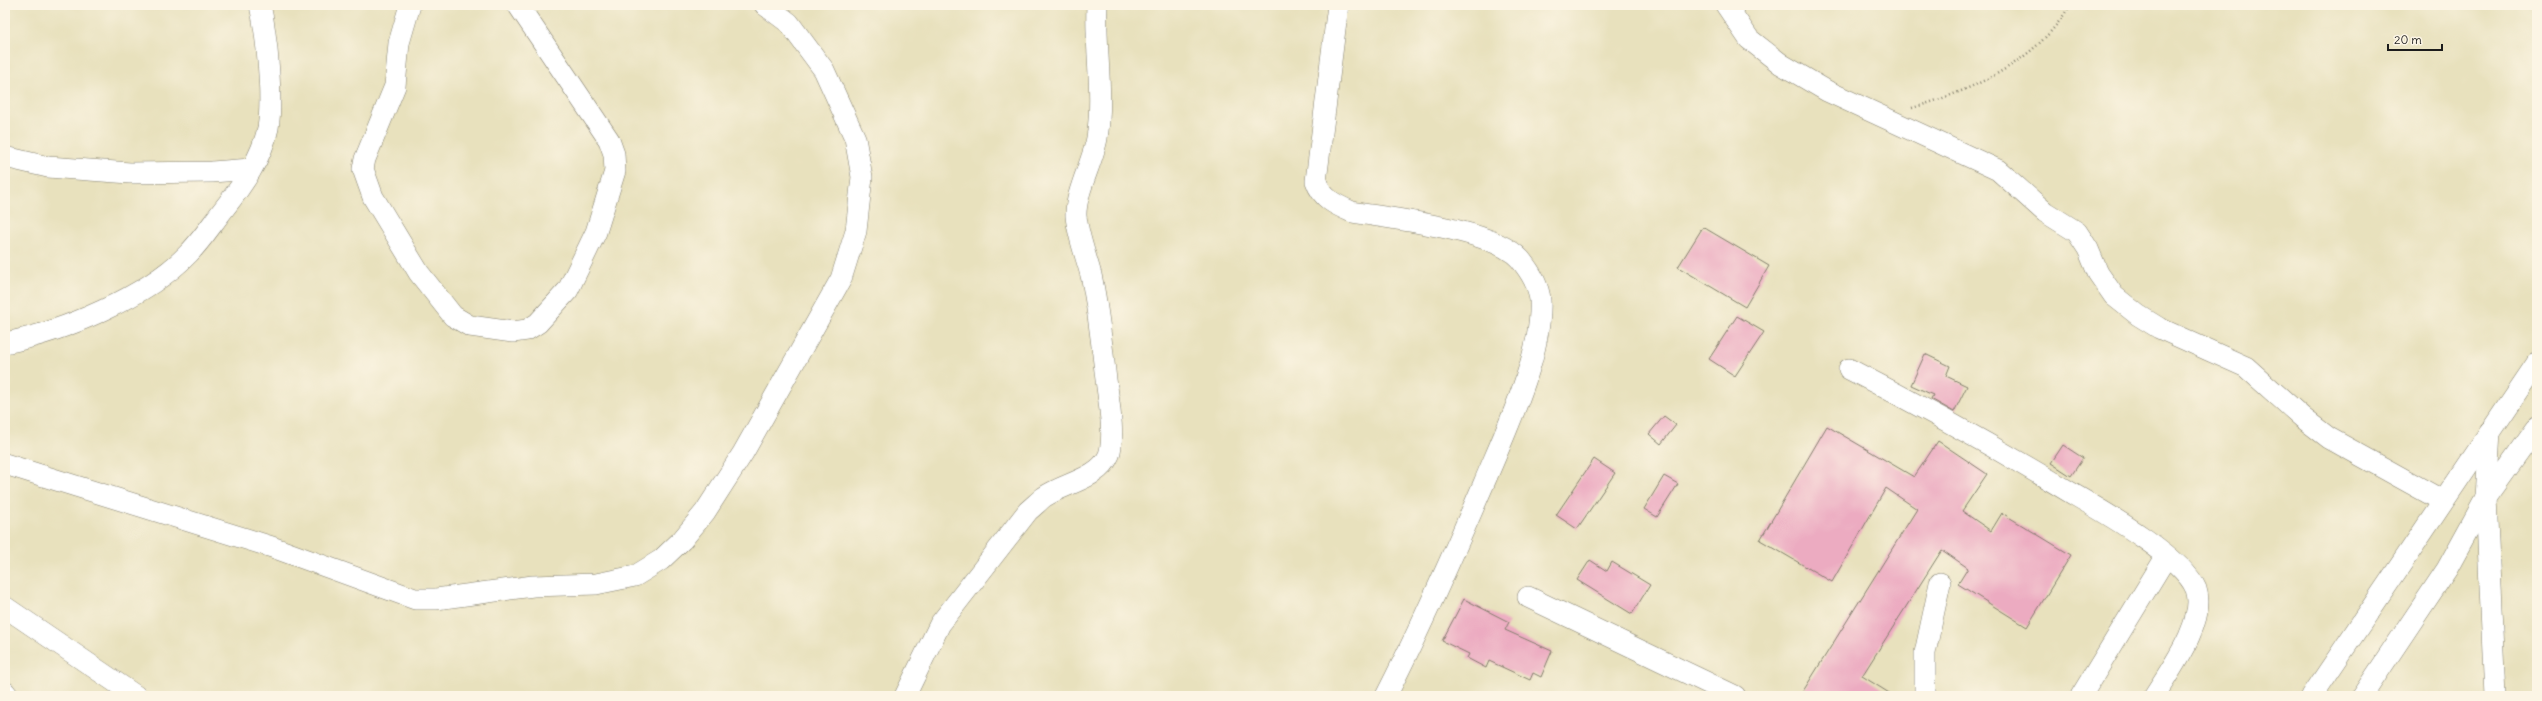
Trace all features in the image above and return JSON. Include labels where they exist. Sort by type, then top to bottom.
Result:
[{"type":"street","points":[[5,343],[32,338],[94,314],[146,288],[187,255],[244,184],[268,130],[271,105],[260,5]]},
{"type":"street","points":[[410,5],[399,42],[395,86],[365,159],[363,169],[365,178],[373,197],[419,273],[453,316],[470,326],[513,332],[527,330],[538,323],[568,290],[596,232],[615,171],[614,154],[609,140],[518,5]]},
{"type":"street","points":[[5,464],[272,547],[415,599],[436,599],[532,586],[596,584],[635,576],[661,560],[682,540],[705,512],[743,452],[841,279],[856,231],[862,177],[855,138],[824,70],[788,23],[765,5]]},
{"type":"street","points":[[905,696],[940,624],[1028,511],[1044,497],[1086,477],[1102,466],[1109,454],[1111,436],[1101,340],[1091,276],[1076,216],[1077,203],[1092,161],[1097,137],[1099,99],[1097,5]]},
{"type":"street","points":[[1338,5],[1316,181],[1319,191],[1338,206],[1352,212],[1463,232],[1500,245],[1520,259],[1536,283],[1540,300],[1537,336],[1520,398],[1438,591],[1386,696]]},
{"type":"street","points":[[1726,5],[1749,39],[1781,64],[1827,91],[1998,170],[2045,212],[2077,232],[2088,249],[2098,273],[2114,296],[2138,315],[2159,328],[2246,367],[2303,418],[2330,438],[2444,502]]},
{"type":"street","points":[[5,156],[48,167],[130,173],[212,172],[251,168]]},
{"type":"street","points":[[2312,696],[2537,363]]},
{"type":"street","points":[[1849,369],[2009,454],[2124,524],[2186,573],[2196,590],[2198,610],[2190,635],[2154,696]]},
{"type":"street","points":[[2362,696],[2447,569],[2486,498],[2537,427]]},
{"type":"street","points":[[2490,431],[2486,498],[2495,696]]},
{"type":"street","points":[[2081,696],[2166,557]]},
{"type":"street","points":[[1925,696],[1925,653],[1940,583]]},
{"type":"street","points":[[1528,597],[1735,696]]},
{"type":"street","points":[[5,607],[136,696]]},
{"type":"street","points":[[5,692],[8,696]]},
{"type":"path","points":[[1883,117],[1939,100],[2015,64],[2038,47],[2060,23],[2070,5]]},
{"type":"building","points":[[1703,227],[1769,266],[1745,307],[1678,267]]},
{"type":"building","points":[[1737,316],[1764,332],[1735,376],[1709,359]]},
{"type":"building","points":[[1925,354],[1950,366],[1946,376],[1967,386],[1954,412],[1931,399],[1933,395],[1911,385]]},
{"type":"building","points":[[1664,416],[1676,425],[1661,444],[1649,434]]},
{"type":"building","points":[[1827,426],[1914,477],[1938,441],[1987,474],[1962,511],[1991,531],[2002,513],[2071,555],[2027,627],[1958,584],[1968,568],[1942,550],[1862,676],[1894,696],[1800,696],[1917,509],[1886,488],[1832,582],[1760,540]]},
{"type":"building","points":[[2063,445],[2083,458],[2071,476],[2051,463]]},
{"type":"building","points":[[1594,459],[1615,473],[1577,529],[1556,515]]},
{"type":"building","points":[[1664,476],[1678,484],[1657,517],[1644,509]]},
{"type":"building","points":[[1590,560],[1607,571],[1612,562],[1650,585],[1632,614],[1577,580]]},
{"type":"building","points":[[1464,599],[1509,622],[1505,630],[1552,651],[1541,677],[1533,673],[1530,680],[1489,661],[1486,668],[1467,658],[1469,654],[1442,641]]}]
